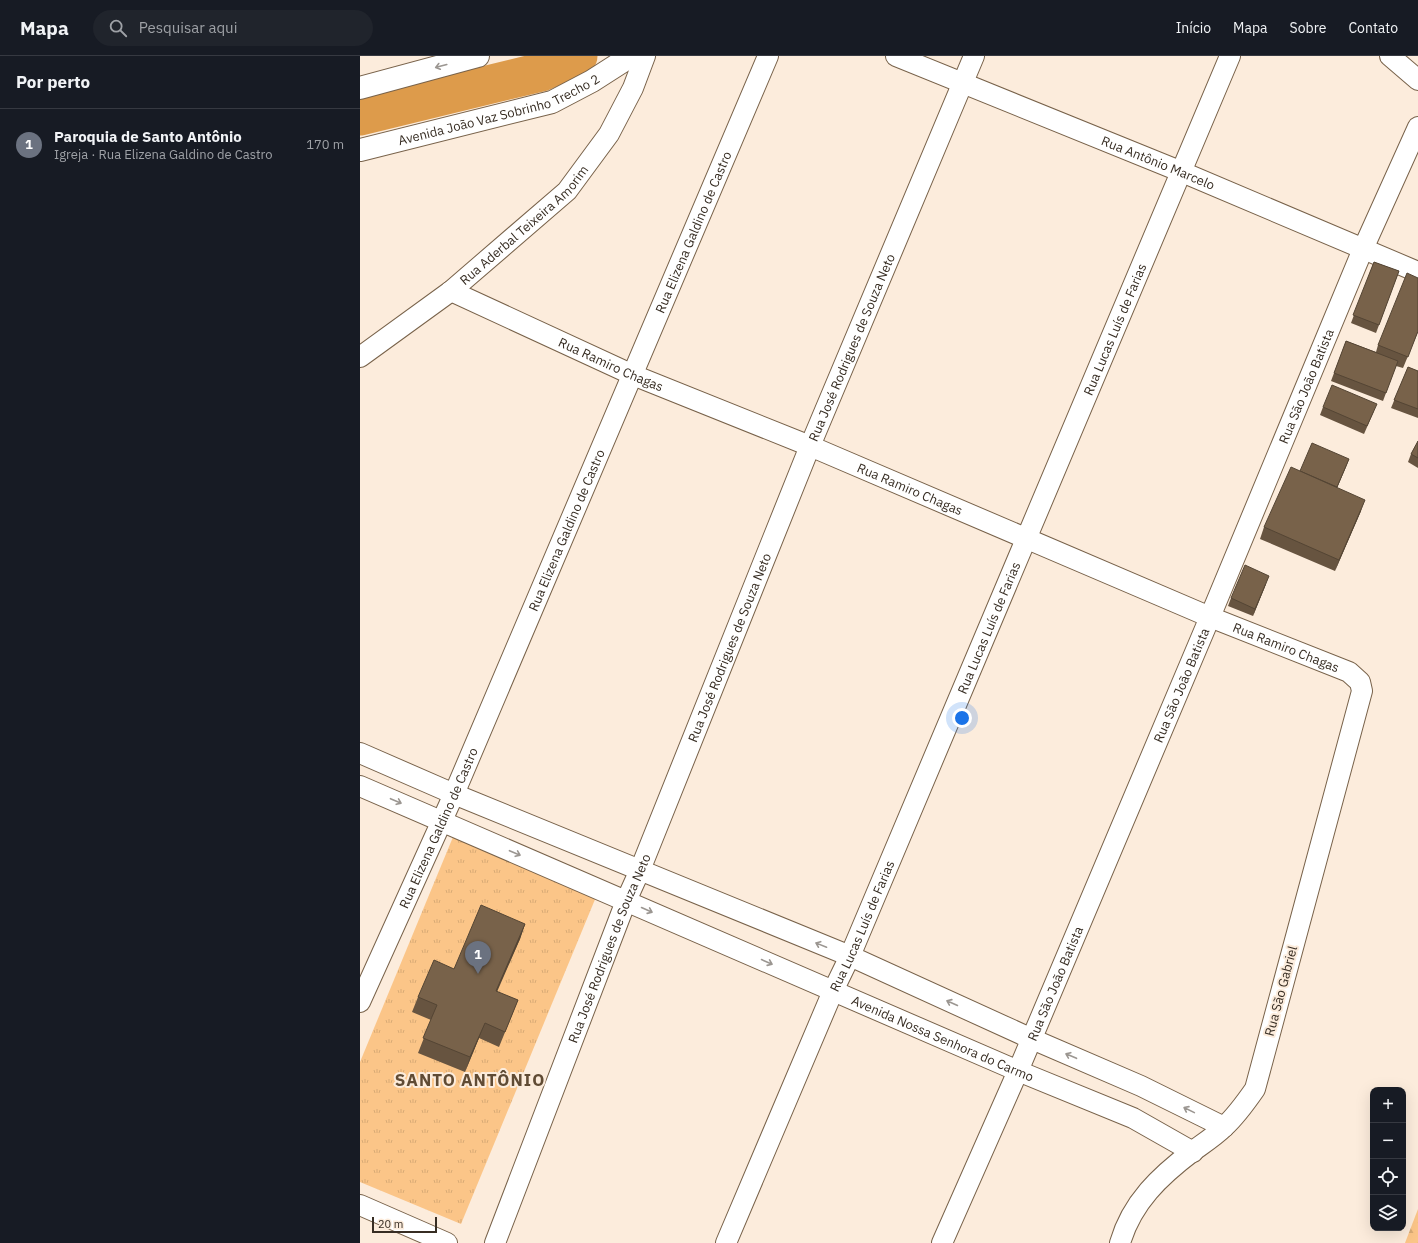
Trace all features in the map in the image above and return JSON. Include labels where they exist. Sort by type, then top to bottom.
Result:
[{"type":"street","points":[[360,88],[478,56]]},
{"type":"street","name":"Avenida João Vaz Sobrinho Trecho 2","points":[[360,150],[552,102],[592,81],[631,56]]},
{"type":"street","name":"Rua Aderbal Teixeira Amorim","points":[[360,357],[451,291],[567,191],[609,134],[633,88],[645,56]]},
{"type":"street","name":"Rua Elizena Galdino de Castro","points":[[360,1002],[454,794],[768,56]]},
{"type":"street","name":"Rua Antônio Marcelo","points":[[896,56],[1182,172],[1418,272]]},
{"type":"street","name":"Rua José Rodrigues de Souza Neto","points":[[495,1243],[626,901],[640,870],[810,446],[974,56]]},
{"type":"street","name":"Rua Lucas Luís de Farias","points":[[726,1243],[833,991],[850,956],[1230,56]]},
{"type":"street","points":[[1390,56],[1418,80]]},
{"type":"street","name":"Rua São João Batista","points":[[942,1243],[1032,1039],[1363,249],[1418,127]]},
{"type":"street","name":"Rua Ramiro Chagas","points":[[451,291],[633,375],[810,446],[1210,617],[1348,672],[1360,682],[1362,691]]},
{"type":"street","name":"Rua São Gabriel","points":[[1120,1243],[1134,1209],[1150,1188],[1224,1127],[1238,1113],[1255,1089],[1362,691]]},
{"type":"street","points":[[360,753],[454,794],[850,956],[1032,1039],[1141,1086],[1224,1127]]},
{"type":"street","name":"Avenida Nossa Senhora do Carmo","points":[[360,786],[1018,1071],[1133,1118],[1192,1152]]},
{"type":"street","points":[[360,1205],[447,1243]]},
{"type":"green space","points":[[453,837],[596,897],[461,1224],[360,1182],[360,1062]]},
{"type":"green space","points":[[1418,1209],[1418,1243],[1405,1243]]},
{"type":"building","points":[[1374,262],[1399,271],[1379,325],[1353,315]]},
{"type":"building","points":[[1407,273],[1418,278],[1418,331],[1408,357],[1378,345]]},
{"type":"building","points":[[1346,341],[1398,361],[1386,393],[1334,373]]},
{"type":"building","points":[[1408,367],[1418,371],[1418,409],[1394,400]]},
{"type":"building","points":[[1332,385],[1377,404],[1367,426],[1323,407]]},
{"type":"building","points":[[1418,441],[1418,458],[1411,454]]},
{"type":"building","points":[[1312,443],[1349,459],[1337,487],[1300,471]]},
{"type":"building","points":[[1291,467],[1365,500],[1339,560],[1264,527]]},
{"type":"building","points":[[1245,565],[1269,576],[1255,609],[1231,598]]},
{"type":"building","points":[[481,905],[525,924],[496,991],[518,1000],[505,1032],[485,1023],[470,1057],[423,1038],[437,1005],[418,997],[434,960],[454,969]]},
{"type":"waterway","points":[[360,116],[541,72],[578,56]]},
{"type":"place","name":"Paroquia de Santo Antônio","points":[[478,974]]},
{"type":"district","name":"SANTO ANTÔNIO","points":[[470,1080]]}]
